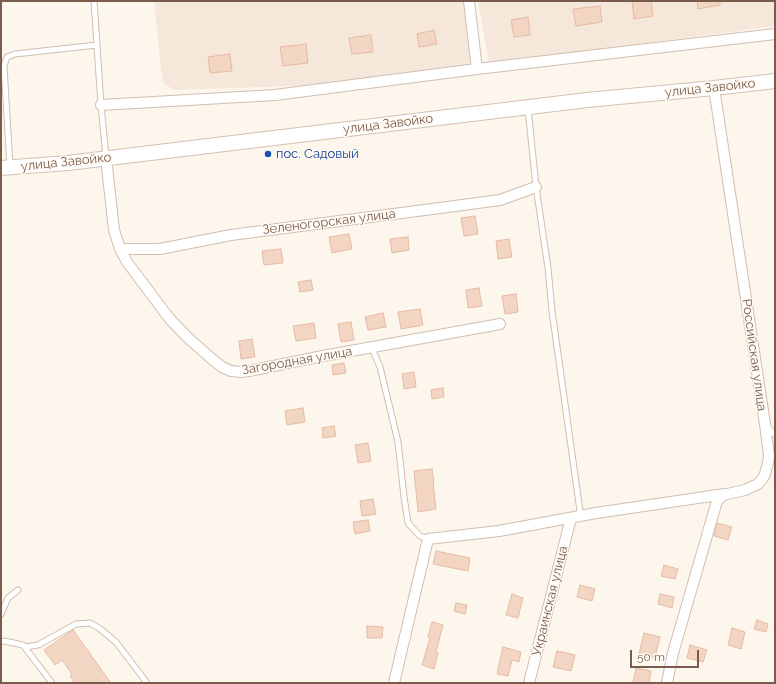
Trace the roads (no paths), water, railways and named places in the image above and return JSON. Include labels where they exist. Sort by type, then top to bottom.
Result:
[{"type":"main road","name":"улица Завойко","points":[[6,168],[68,163],[587,100],[714,88],[775,80]]},
{"type":"street","points":[[469,1],[477,69]]},
{"type":"street","points":[[101,105],[275,95],[477,69],[775,34]]},
{"type":"street","name":"Российская улица","points":[[428,539],[499,530],[725,494],[752,487],[758,484],[763,478],[767,470],[769,456],[765,424],[714,88]]},
{"type":"street","name":"Загородная улица","points":[[106,158],[114,230],[120,249],[131,268],[174,323],[187,337],[212,359],[231,371],[249,371],[500,324]]},
{"type":"street","name":"Зеленогорская улица","points":[[120,249],[160,250],[231,235],[500,200],[536,187]]},
{"type":"street","points":[[667,683],[673,653],[716,505],[720,498],[725,494]]},
{"type":"street","name":"Украинская улица","points":[[529,683],[573,518]]},
{"type":"street","points":[[394,683],[428,539]]},
{"type":"lane","points":[[94,1],[106,158]]},
{"type":"lane","points":[[6,168],[4,66],[7,57],[14,54],[97,45]]},
{"type":"lane","points":[[528,107],[536,187],[580,512],[573,518]]},
{"type":"lane","points":[[372,348],[380,367],[398,442],[408,524],[420,536],[428,539]]},
{"type":"lane","points":[[765,424],[775,435]]},
{"type":"lane","points":[[1,614],[8,598],[18,590]]},
{"type":"lane","points":[[25,647],[38,645],[76,624],[90,623],[99,628],[116,642],[147,683]]},
{"type":"lane","points":[[1,642],[4,641],[23,645],[52,683]]},
{"type":"place","name":"пос. Садовый","points":[[268,154]]}]
